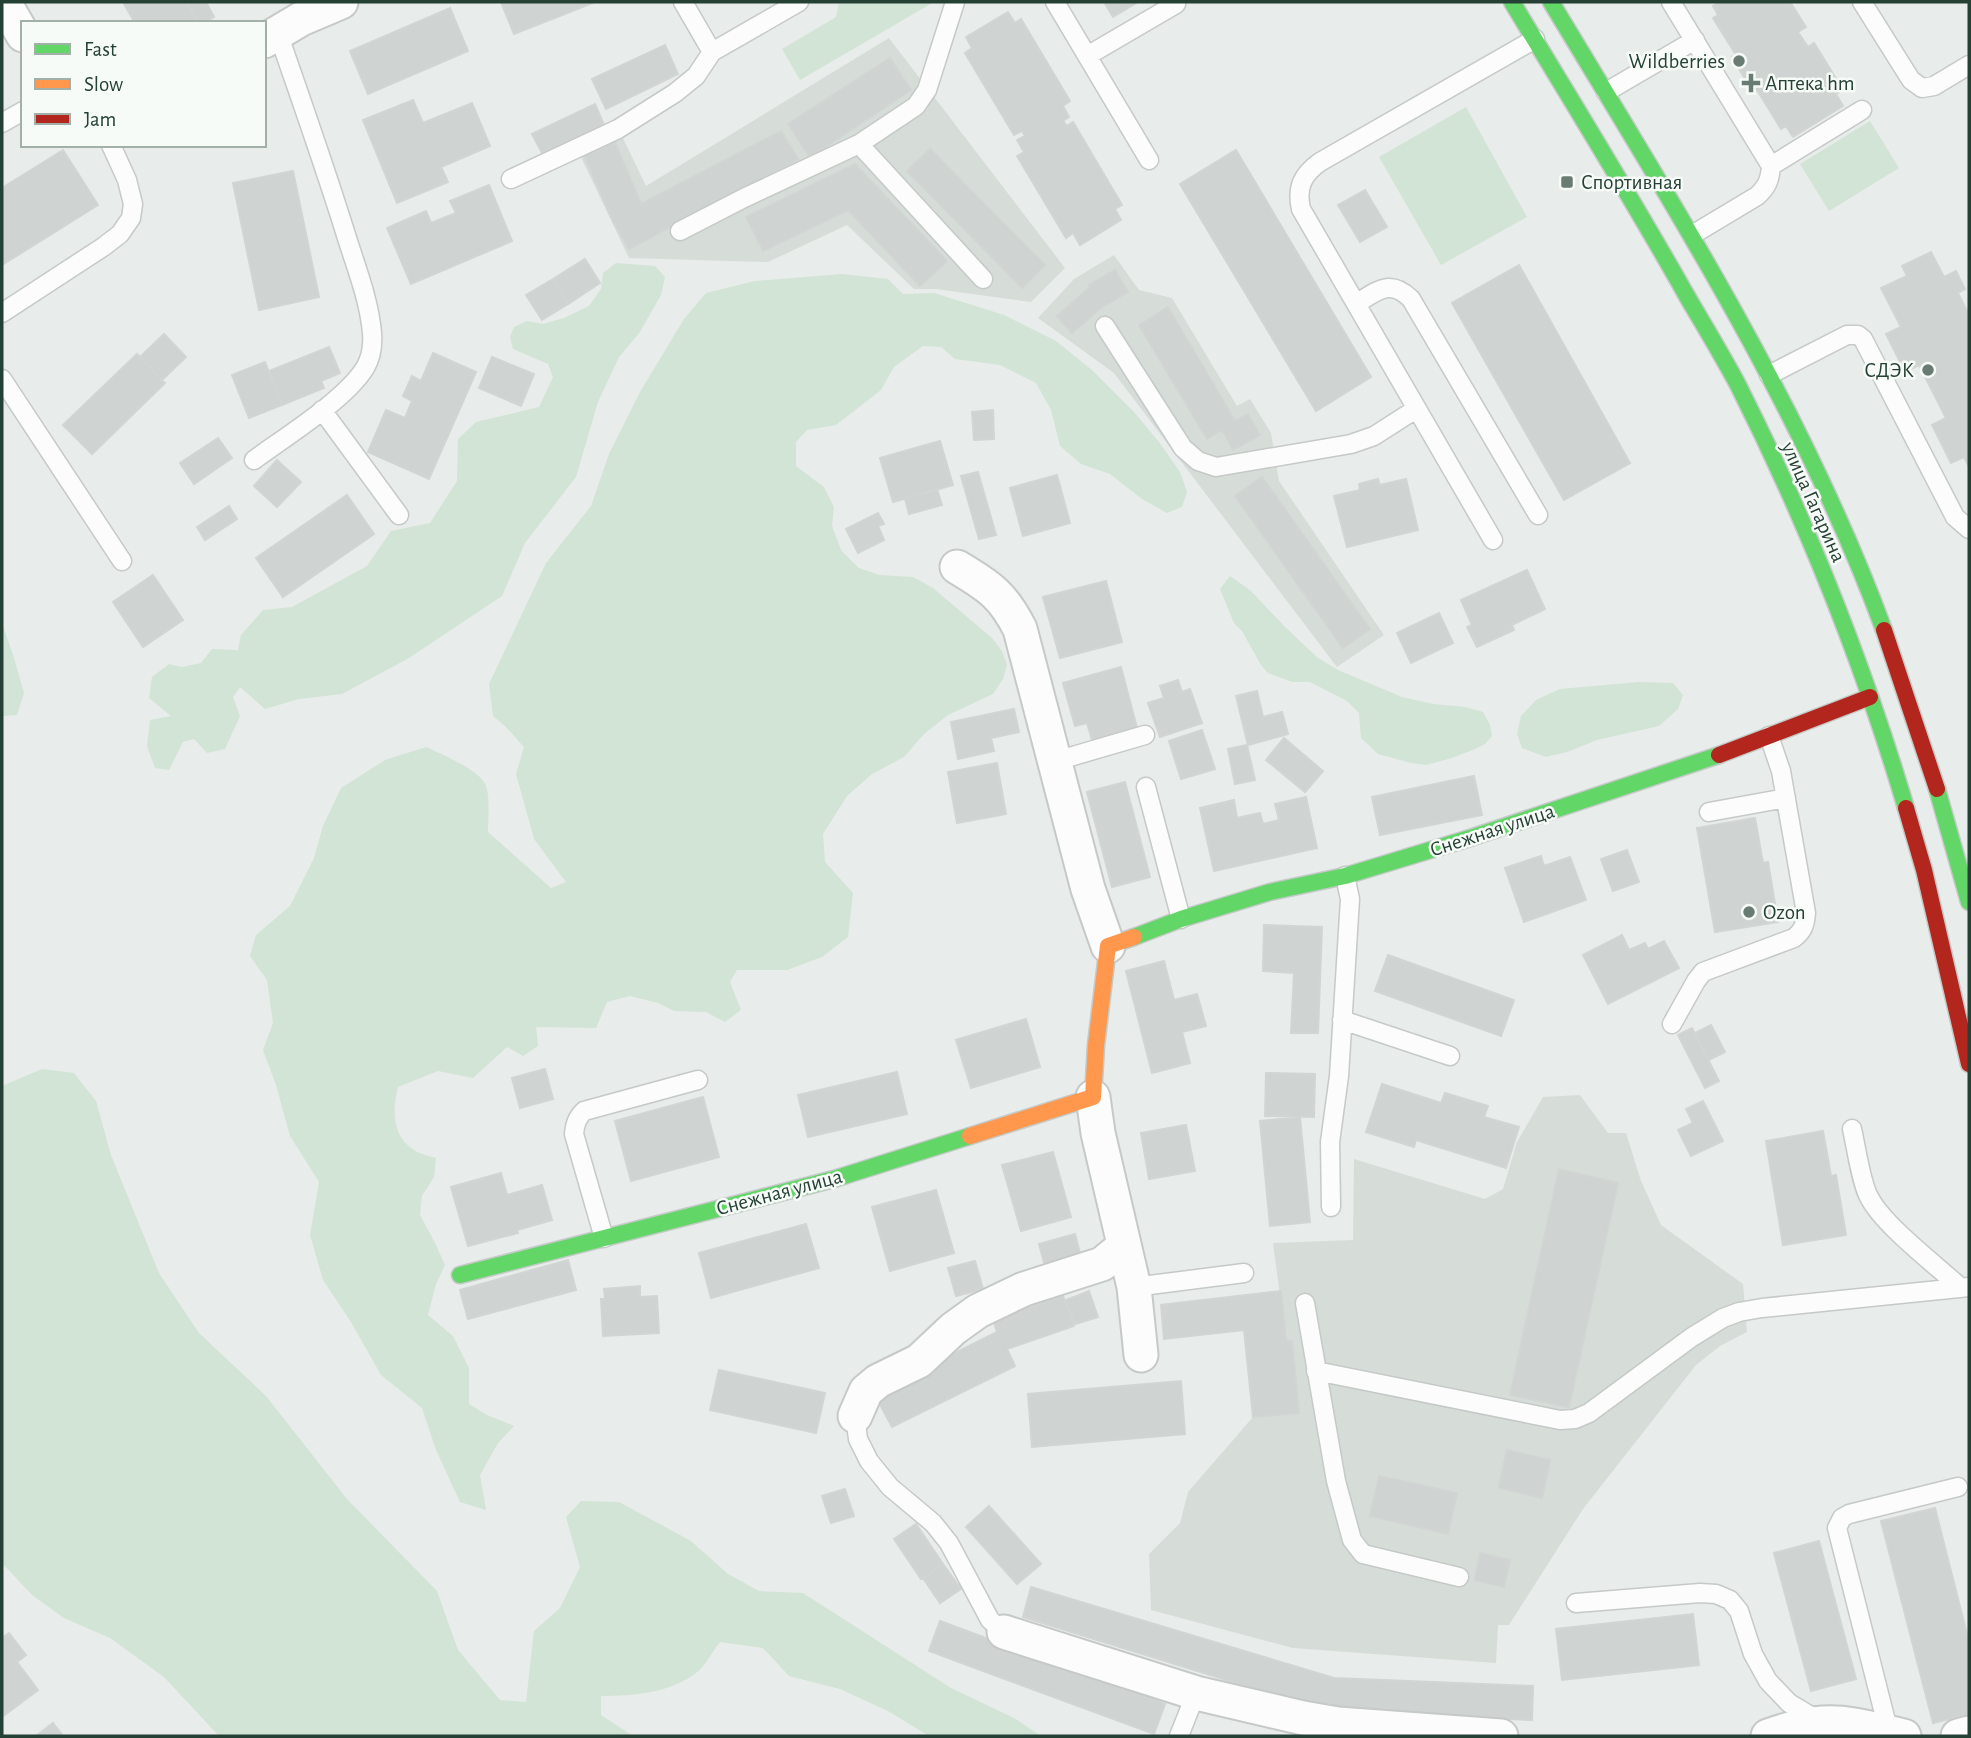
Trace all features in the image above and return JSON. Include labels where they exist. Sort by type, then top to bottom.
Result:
[{"type":"main road","name":"улица Гагарина","points":[[1512,2],[1549,31],[1592,101],[1692,235],[1769,375],[1829,494],[1869,592],[1887,691],[1947,863],[1969,902]]},
{"type":"main road","name":"улица Гагарина","points":[[1551,2],[1549,31],[1592,101],[1663,253],[1737,384],[1797,509],[1843,624],[1929,762],[1947,863],[1969,1064]]},
{"type":"main road","name":"Снежная улица","points":[[1108,946],[1181,919],[1270,892],[1345,876],[1470,838],[1689,766],[1887,691]]},
{"type":"main road","points":[[1093,1097],[1096,1045],[1108,946]]},
{"type":"main road","name":"Снежная улица","points":[[460,1275],[834,1179],[1093,1097]]},
{"type":"street","points":[[4,2],[21,32]]},
{"type":"street","points":[[283,24],[341,2]]},
{"type":"street","points":[[957,567],[987,585],[1010,608],[1020,629],[1088,889],[1108,946]]},
{"type":"street","points":[[1093,1097],[1098,1133],[1134,1287],[1141,1355]]},
{"type":"street","points":[[855,1416],[866,1391],[878,1381],[919,1361],[953,1329],[978,1311],[1024,1289],[1102,1264],[1124,1246]]},
{"type":"street","points":[[1004,1632],[1196,1693],[1278,1713],[1338,1724],[1501,1736]]},
{"type":"street","points":[[1768,1736],[1797,1726],[1822,1723],[1860,1726],[1896,1734]]},
{"type":"street","points":[[1958,1736],[1969,1734]]},
{"type":"lane","points":[[683,2],[712,52]]},
{"type":"lane","points":[[511,179],[618,129],[675,93],[696,76],[712,52],[799,2]]},
{"type":"lane","points":[[680,231],[859,144],[916,106],[927,90],[955,2]]},
{"type":"lane","points":[[1055,2],[1149,160]]},
{"type":"lane","points":[[1671,2],[1770,166],[1770,178],[1757,196],[1692,235]]},
{"type":"lane","points":[[1862,2],[1910,80],[1923,88],[1934,86],[1969,65]]},
{"type":"lane","points":[[1087,56],[1177,4]]},
{"type":"lane","points":[[254,460],[322,410],[356,380],[371,355],[373,336],[368,306],[283,24]]},
{"type":"lane","points":[[1493,540],[1301,208],[1299,189],[1305,174],[1320,162],[1549,31]]},
{"type":"lane","points":[[1592,101],[1695,40]]},
{"type":"lane","points":[[1770,166],[1862,110]]},
{"type":"lane","points":[[2,123],[21,112]]},
{"type":"lane","points":[[859,144],[983,279]]},
{"type":"lane","points":[[2,313],[103,247],[120,234],[131,218],[133,204],[114,148]]},
{"type":"lane","points":[[1356,304],[1384,288],[1394,287],[1402,290],[1411,299],[1538,515]]},
{"type":"lane","points":[[1105,326],[1183,448],[1198,461],[1216,467],[1351,444],[1374,436],[1416,409]]},
{"type":"lane","points":[[1769,375],[1847,335],[1858,335],[1863,339],[1955,517],[1969,529]]},
{"type":"lane","points":[[2,379],[122,561]]},
{"type":"lane","points":[[322,410],[399,515]]},
{"type":"lane","points":[[1056,761],[1145,735]]},
{"type":"lane","points":[[1672,1024],[1703,972],[1794,938],[1802,931],[1806,914],[1786,798],[1778,760],[1769,736]]},
{"type":"lane","points":[[1146,787],[1181,919]]},
{"type":"lane","points":[[1709,812],[1786,798]]},
{"type":"lane","points":[[1331,1207],[1330,1142],[1339,1076],[1350,899],[1345,876]]},
{"type":"lane","points":[[1342,1020],[1450,1056]]},
{"type":"lane","points":[[604,1238],[574,1134],[579,1116],[584,1111],[698,1080]]},
{"type":"lane","points":[[1852,1129],[1867,1195],[1872,1202],[1896,1229],[1965,1287]]},
{"type":"lane","points":[[1134,1287],[1244,1273]]},
{"type":"lane","points":[[1316,1371],[1559,1420],[1575,1419],[1589,1413],[1692,1337],[1723,1318],[1739,1312],[1965,1287]]},
{"type":"lane","points":[[1305,1303],[1336,1481],[1352,1541],[1363,1554],[1459,1577]]},
{"type":"lane","points":[[855,1416],[858,1439],[869,1461],[890,1487],[933,1522],[949,1543],[989,1620],[1004,1632]]},
{"type":"lane","points":[[1896,1734],[1838,1528],[1842,1518],[1849,1514],[1958,1487]]},
{"type":"lane","points":[[1576,1603],[1700,1593],[1716,1594],[1730,1600],[1739,1611],[1753,1654],[1768,1681],[1789,1703],[1822,1723]]},
{"type":"lane","points":[[1179,1736],[1196,1693]]},
{"type":"shaded area","points":[[889,38],[1065,268],[1031,302],[936,289],[914,289],[847,225],[768,262],[629,258],[579,153],[621,134],[646,186]]},
{"type":"shaded area","points":[[1114,255],[1139,290],[1172,298],[1237,406],[1250,399],[1271,433],[1279,481],[1384,635],[1337,667],[1114,373],[1038,318],[1074,279]]},
{"type":"shaded area","points":[[1580,1095],[1608,1133],[1626,1133],[1641,1181],[1661,1225],[1743,1284],[1747,1332],[1720,1346],[1696,1365],[1583,1509],[1509,1625],[1498,1625],[1496,1663],[1293,1648],[1151,1610],[1149,1554],[1180,1523],[1188,1492],[1253,1417],[1244,1330],[1284,1325],[1273,1243],[1353,1240],[1354,1159],[1485,1199],[1503,1189],[1517,1142],[1543,1097]]},
{"type":"green space","points":[[839,2],[934,2],[800,80],[782,49],[836,17]]},
{"type":"green space","points":[[1466,107],[1527,217],[1441,265],[1379,157]]},
{"type":"green space","points":[[1870,121],[1899,168],[1829,211],[1800,164]]},
{"type":"green space","points":[[616,263],[655,266],[665,277],[661,295],[640,332],[619,357],[598,402],[576,477],[525,543],[502,596],[409,658],[342,694],[299,699],[265,709],[240,687],[233,697],[240,716],[225,749],[207,753],[194,739],[183,742],[169,770],[155,768],[147,746],[150,720],[171,716],[149,698],[152,677],[169,664],[182,667],[201,663],[212,649],[238,650],[241,635],[263,610],[292,607],[367,566],[391,531],[430,523],[457,481],[458,439],[476,422],[539,407],[553,377],[548,364],[513,349],[510,337],[514,327],[527,321],[543,324],[589,306],[601,289],[603,273]]},
{"type":"green space","points":[[842,274],[888,279],[903,294],[934,293],[1004,315],[1056,341],[1092,370],[1134,412],[1180,472],[1187,492],[1182,507],[1167,513],[1142,499],[1110,474],[1081,464],[1060,446],[1051,410],[1036,383],[1000,365],[955,359],[941,347],[923,346],[894,367],[881,390],[836,425],[807,430],[796,442],[796,466],[824,487],[834,507],[832,526],[841,550],[859,568],[879,575],[913,577],[933,588],[992,638],[1002,651],[1007,665],[1003,679],[993,694],[948,715],[924,734],[904,757],[872,774],[847,796],[823,834],[825,862],[853,893],[848,937],[822,957],[787,970],[737,970],[730,982],[741,1010],[725,1022],[706,1012],[674,1011],[658,1003],[630,996],[607,1002],[596,1028],[536,1027],[538,1046],[523,1056],[507,1047],[473,1078],[438,1071],[398,1087],[395,1113],[401,1137],[414,1150],[436,1158],[434,1177],[422,1196],[420,1215],[445,1265],[436,1284],[428,1315],[453,1336],[469,1368],[469,1404],[514,1426],[498,1443],[480,1475],[486,1510],[460,1502],[436,1450],[422,1408],[381,1375],[323,1280],[310,1235],[319,1182],[290,1136],[263,1050],[273,1023],[267,980],[250,956],[256,935],[290,906],[314,858],[323,826],[341,788],[385,760],[426,747],[466,767],[484,782],[488,799],[488,832],[551,888],[566,882],[534,839],[516,774],[524,747],[493,716],[489,684],[546,563],[591,506],[609,454],[640,392],[684,319],[706,293],[755,281]]},
{"type":"green space","points":[[1230,576],[1251,591],[1318,658],[1338,670],[1402,697],[1483,712],[1492,736],[1485,744],[1475,749],[1426,765],[1378,754],[1361,738],[1359,713],[1347,701],[1310,682],[1292,682],[1268,673],[1261,665],[1242,631],[1234,623],[1220,589]]},
{"type":"green space","points":[[2,623],[24,693],[17,715],[2,716]]},
{"type":"green space","points":[[1639,682],[1673,683],[1683,695],[1678,709],[1659,726],[1597,740],[1546,757],[1522,748],[1517,734],[1521,716],[1536,700],[1560,689]]},
{"type":"green space","points":[[42,1069],[74,1073],[96,1101],[111,1155],[159,1273],[199,1333],[266,1396],[347,1499],[437,1591],[458,1650],[500,1700],[526,1702],[534,1631],[560,1608],[580,1567],[566,1517],[581,1501],[619,1502],[691,1541],[728,1574],[759,1591],[803,1593],[951,1688],[1014,1718],[1041,1736],[929,1736],[888,1711],[840,1689],[789,1676],[763,1648],[720,1642],[700,1670],[675,1685],[638,1694],[601,1696],[601,1715],[633,1736],[219,1736],[164,1677],[110,1638],[64,1618],[32,1595],[2,1563],[2,1086]]},
{"type":"building","points":[[123,2],[187,2],[197,21],[134,21]]},
{"type":"building","points":[[187,2],[206,2],[214,17],[207,21],[197,21]]},
{"type":"building","points":[[501,2],[595,2],[514,34]]},
{"type":"building","points":[[1104,2],[1138,2],[1113,17]]},
{"type":"building","points":[[1719,2],[1790,2],[1806,27],[1798,32],[1808,47],[1814,43],[1843,90],[1836,94],[1843,106],[1793,137],[1786,126],[1781,129],[1757,90],[1753,92],[1732,57],[1736,55],[1713,18],[1718,15],[1713,6]]},
{"type":"building","points":[[450,8],[468,51],[368,94],[350,51]]},
{"type":"building","points":[[1008,12],[1015,23],[1021,19],[1070,101],[1063,106],[1069,117],[1063,121],[1067,126],[1073,122],[1122,205],[1115,209],[1121,220],[1080,245],[1073,233],[1066,238],[1017,156],[1024,152],[1017,140],[1025,136],[1022,131],[1014,135],[965,53],[972,48],[966,37]]},
{"type":"building","points":[[665,45],[678,74],[606,109],[592,79]]},
{"type":"building","points":[[890,58],[911,90],[810,157],[788,124]]},
{"type":"building","points":[[413,100],[423,123],[472,103],[490,146],[441,167],[448,182],[397,203],[363,120]]},
{"type":"building","points":[[595,104],[604,125],[542,153],[532,134]]},
{"type":"building","points":[[781,131],[798,159],[629,249],[613,221],[584,155],[615,142],[641,204]]},
{"type":"building","points":[[930,149],[1045,265],[1022,288],[907,171]]},
{"type":"building","points":[[63,150],[98,205],[2,265],[2,188]]},
{"type":"building","points":[[1236,150],[1371,377],[1316,411],[1180,184]]},
{"type":"building","points":[[855,164],[947,261],[920,286],[848,210],[763,251],[746,217]]},
{"type":"building","points":[[293,171],[319,297],[259,310],[233,183]]},
{"type":"building","points":[[489,185],[512,241],[411,284],[387,228],[426,211],[431,223],[456,213],[450,201]]},
{"type":"building","points":[[1365,190],[1387,227],[1360,242],[1338,205]]},
{"type":"building","points":[[1931,252],[1944,277],[1956,271],[1965,289],[1958,293],[1969,315],[1969,467],[1964,457],[1951,463],[1932,425],[1946,418],[1919,365],[1905,372],[1886,334],[1901,327],[1881,288],[1907,276],[1902,266]]},
{"type":"building","points":[[585,259],[600,283],[568,304],[553,279]]},
{"type":"building","points":[[1519,265],[1630,463],[1564,500],[1452,303]]},
{"type":"building","points":[[1115,270],[1128,292],[1102,307],[1072,333],[1057,316],[1090,287],[1089,285]]},
{"type":"building","points":[[553,279],[568,304],[542,320],[526,295]]},
{"type":"building","points":[[1168,307],[1235,421],[1248,414],[1260,435],[1233,450],[1222,430],[1207,439],[1139,325]]},
{"type":"building","points":[[164,334],[186,357],[162,380],[140,357]]},
{"type":"building","points":[[329,347],[340,373],[321,381],[324,388],[282,405],[269,371]]},
{"type":"building","points":[[433,353],[476,372],[429,479],[368,452],[386,410],[405,418],[412,401],[403,396],[412,376],[421,381]]},
{"type":"building","points":[[137,354],[165,383],[92,454],[63,425]]},
{"type":"building","points":[[492,357],[534,374],[521,406],[479,388]]},
{"type":"building","points":[[265,362],[282,405],[249,418],[232,375]]},
{"type":"building","points":[[993,410],[994,439],[974,440],[972,412]]},
{"type":"building","points":[[218,438],[232,458],[194,484],[180,463]]},
{"type":"building","points":[[940,441],[953,485],[893,502],[880,458]]},
{"type":"building","points":[[277,460],[301,482],[277,507],[254,486]]},
{"type":"building","points":[[978,472],[996,535],[979,539],[961,476]]},
{"type":"building","points":[[1057,475],[1070,523],[1023,536],[1010,488]]},
{"type":"building","points":[[1262,477],[1370,629],[1343,648],[1235,496]]},
{"type":"building","points":[[1378,479],[1380,485],[1406,479],[1418,530],[1347,547],[1334,496],[1360,490],[1359,484]]},
{"type":"building","points":[[937,489],[942,505],[909,514],[905,499]]},
{"type":"building","points":[[347,495],[374,534],[283,597],[256,558]]},
{"type":"building","points":[[229,506],[237,519],[205,540],[197,527]]},
{"type":"building","points":[[878,513],[884,524],[878,526],[884,540],[858,553],[846,529]]},
{"type":"building","points":[[1527,570],[1545,609],[1512,625],[1514,630],[1477,647],[1467,627],[1472,625],[1461,600]]},
{"type":"building","points":[[153,575],[183,620],[143,647],[113,602]]},
{"type":"building","points":[[1106,581],[1122,642],[1060,658],[1043,597]]},
{"type":"building","points":[[1439,613],[1453,643],[1411,663],[1397,633]]},
{"type":"building","points":[[1121,667],[1137,728],[1092,740],[1087,723],[1075,726],[1063,683]]},
{"type":"building","points":[[1178,680],[1182,692],[1190,689],[1202,723],[1160,737],[1148,703],[1164,698],[1160,686]]},
{"type":"building","points":[[1257,691],[1263,717],[1282,712],[1288,734],[1248,745],[1236,696]]},
{"type":"building","points":[[1014,709],[1019,732],[991,738],[994,751],[958,759],[951,722]]},
{"type":"building","points":[[1202,730],[1215,769],[1181,779],[1169,741]]},
{"type":"building","points":[[1284,738],[1323,771],[1305,792],[1266,760]]},
{"type":"building","points":[[1247,745],[1255,780],[1235,784],[1228,749]]},
{"type":"building","points":[[997,763],[1006,814],[957,823],[948,772]]},
{"type":"building","points":[[1474,776],[1482,815],[1380,835],[1372,797]]},
{"type":"building","points":[[1125,782],[1150,877],[1112,887],[1087,792]]},
{"type":"building","points":[[1306,797],[1317,848],[1214,871],[1200,808],[1234,800],[1237,818],[1260,813],[1263,824],[1279,820],[1275,804]]},
{"type":"building","points":[[1755,818],[1763,863],[1768,862],[1778,922],[1715,932],[1697,828]]},
{"type":"building","points":[[1627,850],[1639,882],[1613,891],[1601,859]]},
{"type":"building","points":[[1541,856],[1544,866],[1570,857],[1586,900],[1524,922],[1505,868]]},
{"type":"building","points":[[1264,925],[1322,927],[1318,1033],[1291,1033],[1294,973],[1263,971]]},
{"type":"building","points":[[1622,935],[1629,950],[1645,943],[1648,949],[1664,941],[1679,968],[1608,1004],[1583,955]]},
{"type":"building","points":[[1388,955],[1514,1000],[1501,1036],[1375,991]]},
{"type":"building","points":[[1164,961],[1174,1000],[1197,994],[1206,1026],[1182,1032],[1190,1063],[1152,1073],[1126,971]]},
{"type":"building","points":[[1026,1019],[1040,1067],[971,1088],[956,1040]]},
{"type":"building","points":[[1711,1025],[1725,1052],[1709,1060],[1695,1033]]},
{"type":"building","points":[[1692,1028],[1719,1081],[1705,1088],[1678,1035]]},
{"type":"building","points":[[545,1069],[553,1099],[520,1108],[512,1078]]},
{"type":"building","points":[[897,1072],[907,1114],[808,1137],[798,1095]]},
{"type":"building","points":[[1266,1073],[1315,1074],[1314,1117],[1265,1116]]},
{"type":"building","points":[[1382,1084],[1441,1103],[1445,1093],[1488,1106],[1484,1117],[1519,1127],[1506,1168],[1416,1140],[1414,1147],[1366,1132]]},
{"type":"building","points":[[703,1097],[719,1157],[631,1181],[615,1121]]},
{"type":"building","points":[[1703,1101],[1723,1141],[1691,1156],[1678,1130],[1693,1123],[1686,1109]]},
{"type":"building","points":[[1300,1117],[1310,1222],[1270,1226],[1260,1121]]},
{"type":"building","points":[[1186,1125],[1195,1171],[1149,1179],[1141,1133]]},
{"type":"building","points":[[1823,1131],[1831,1176],[1836,1175],[1846,1235],[1783,1245],[1766,1141]]},
{"type":"building","points":[[1053,1152],[1071,1217],[1021,1231],[1002,1165]]},
{"type":"building","points":[[1559,1169],[1618,1183],[1569,1407],[1510,1395]]},
{"type":"building","points":[[501,1173],[507,1195],[542,1185],[552,1220],[517,1230],[518,1233],[468,1246],[451,1187]]},
{"type":"building","points":[[936,1190],[954,1253],[890,1271],[872,1207]]},
{"type":"building","points":[[806,1224],[819,1268],[711,1298],[699,1253]]},
{"type":"building","points":[[1075,1234],[1082,1261],[1046,1270],[1039,1244]]},
{"type":"building","points":[[568,1260],[576,1290],[468,1319],[460,1290]]},
{"type":"building","points":[[975,1261],[983,1289],[956,1296],[948,1268]]},
{"type":"building","points":[[640,1286],[640,1297],[657,1296],[659,1333],[603,1336],[601,1299],[605,1299],[604,1289]]},
{"type":"building","points":[[1089,1291],[1098,1317],[1075,1324],[1066,1300]]},
{"type":"building","points":[[1281,1291],[1286,1341],[1292,1341],[1299,1413],[1253,1417],[1244,1330],[1164,1339],[1161,1305]]},
{"type":"building","points":[[1063,1296],[1074,1326],[1007,1349],[1015,1366],[892,1427],[877,1399],[942,1366],[939,1361],[997,1332],[993,1319]]},
{"type":"building","points":[[719,1370],[825,1393],[816,1433],[710,1410]]},
{"type":"building","points":[[1181,1381],[1185,1434],[1032,1447],[1028,1394]]},
{"type":"building","points":[[1507,1450],[1550,1460],[1542,1498],[1499,1488]]},
{"type":"building","points":[[1379,1476],[1457,1493],[1448,1534],[1370,1516]]},
{"type":"building","points":[[845,1489],[854,1516],[831,1523],[822,1496]]},
{"type":"building","points":[[989,1506],[1041,1564],[1017,1584],[966,1527]]},
{"type":"building","points":[[1935,1508],[1969,1642],[1969,1714],[1933,1723],[1881,1521]]},
{"type":"building","points":[[916,1524],[943,1564],[921,1579],[894,1539]]},
{"type":"building","points":[[1819,1541],[1856,1679],[1811,1691],[1774,1553]]},
{"type":"building","points":[[1480,1553],[1510,1560],[1504,1587],[1475,1580]]},
{"type":"building","points":[[943,1564],[961,1589],[940,1603],[923,1578]]},
{"type":"building","points":[[1031,1587],[1334,1678],[1533,1686],[1532,1720],[1326,1711],[1023,1617]]},
{"type":"building","points":[[1693,1614],[1699,1665],[1562,1680],[1556,1629]]},
{"type":"building","points":[[940,1621],[1165,1704],[1154,1734],[929,1651]]},
{"type":"building","points":[[9,1633],[26,1655],[17,1662],[38,1690],[2,1717],[2,1638]]},
{"type":"building","points":[[53,1723],[63,1736],[36,1736]]},
{"type":"traffic: fast","points":[[1512,2],[1720,352],[1763,436],[1810,540],[1852,646],[1906,808]]},
{"type":"traffic: fast","points":[[1551,2],[1688,231],[1775,387],[1815,466],[1884,630]]},
{"type":"traffic: fast","points":[[1134,937],[1181,919],[1270,892],[1345,876],[1470,838],[1719,755]]},
{"type":"traffic: fast","points":[[1937,789],[1969,902]]},
{"type":"traffic: fast","points":[[460,1275],[834,1179],[970,1136]]},
{"type":"traffic: slow","points":[[970,1136],[1093,1097],[1096,1045],[1108,946],[1134,937]]},
{"type":"traffic: jam","points":[[1884,630],[1937,789]]},
{"type":"traffic: jam","points":[[1719,755],[1870,697]]},
{"type":"traffic: jam","points":[[1906,808],[1924,870],[1969,1064]]},
{"type":"place","name":"Wildberries","points":[[1739,61]]},
{"type":"place","name":"Аптека hm","points":[[1751,83]]},
{"type":"place","name":"Спортивная","points":[[1567,182]]},
{"type":"place","name":"СДЭК","points":[[1928,370]]},
{"type":"place","name":"Ozon","points":[[1749,912]]}]
